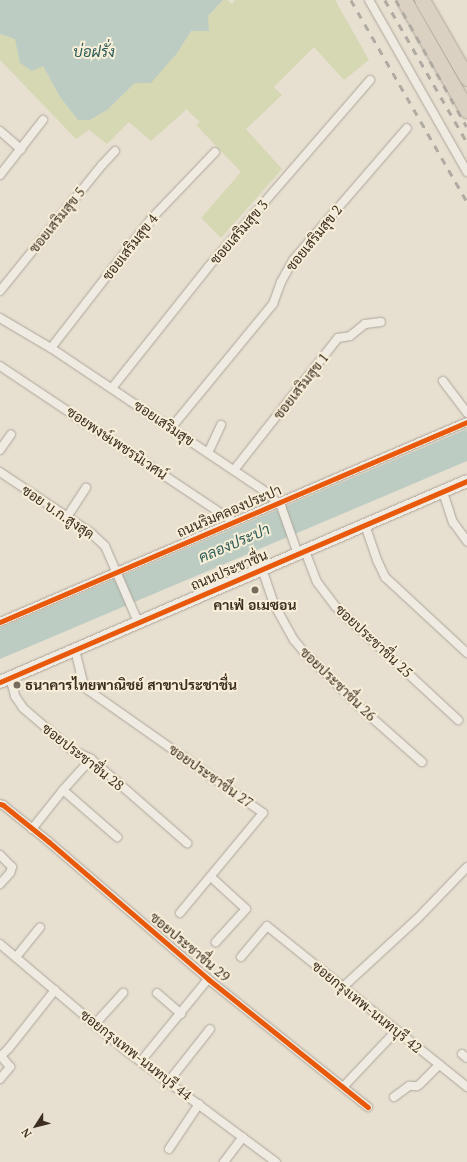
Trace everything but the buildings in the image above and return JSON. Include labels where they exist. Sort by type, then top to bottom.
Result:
[{"type":"highway","points":[[404,0],[467,110]]},
{"type":"highway","points":[[422,0],[467,78]]},
{"type":"main road","name":"ถนนประชาชื่น","points":[[5,680],[467,482]]},
{"type":"street","points":[[369,0],[467,172]]},
{"type":"street","name":"ซอยเสริมสุข 3","points":[[112,388],[209,266],[370,80]]},
{"type":"street","points":[[0,175],[43,120]]},
{"type":"street","name":"ซอยเสริมสุข 2","points":[[171,428],[273,304],[281,282],[293,260],[407,128]]},
{"type":"street","points":[[0,131],[21,149]]},
{"type":"street","name":"ซอยเสริมสุข 5","points":[[0,291],[102,164],[115,151]]},
{"type":"street","name":"ซอยเสริมสุข 4","points":[[51,348],[152,218],[215,152]]},
{"type":"street","name":"ซอยเสริมสุข","points":[[0,318],[51,348],[112,388],[266,492],[280,505]]},
{"type":"street","name":"ซอยเสริมสุข 1","points":[[234,470],[338,338],[350,336],[365,324],[380,322]]},
{"type":"street","name":"ซอยพงษ์เพชรนิเวศน์","points":[[0,366],[234,522]]},
{"type":"street","points":[[443,381],[467,413]]},
{"type":"street","name":"ถนนริมคลองประปา","points":[[0,622],[234,522],[280,505],[467,422]]},
{"type":"street","points":[[208,453],[221,425]]},
{"type":"street","points":[[0,450],[12,434]]},
{"type":"street","name":"ซอย บ.ก.สูงสุด","points":[[0,472],[91,533],[105,546],[138,622]]},
{"type":"street","points":[[67,517],[86,488]]},
{"type":"street","points":[[443,492],[453,522],[467,541]]},
{"type":"street","points":[[280,505],[292,537],[302,552]]},
{"type":"street","points":[[365,525],[385,577],[467,653]]},
{"type":"street","name":"ซอยประชาชื่น 25","points":[[302,552],[317,582],[335,606],[458,720]]},
{"type":"street","name":"ซอยประชาชื่น 26","points":[[262,569],[275,606],[294,640],[304,652],[362,709],[422,762]]},
{"type":"street","name":"ซอยประชาชื่น 27","points":[[75,650],[83,682],[88,690],[263,813],[180,913]]},
{"type":"street","name":"ซอยประชาชื่น 28","points":[[5,680],[23,708],[72,750],[91,759],[187,843]]},
{"type":"street","points":[[32,829],[63,790],[91,759]]},
{"type":"street","points":[[63,790],[117,837]]},
{"type":"street","name":"ซอยประชาชื่น 29","points":[[0,804],[49,842],[208,979],[368,1106]]},
{"type":"street","points":[[0,855],[12,867],[10,873],[0,884]]},
{"type":"street","points":[[343,987],[416,919],[467,867]]},
{"type":"street","points":[[211,877],[246,909],[216,942]]},
{"type":"street","name":"ซอยกรุงเทพ-นนทบุรี 42","points":[[241,957],[267,926],[467,1088]]},
{"type":"street","points":[[16,957],[40,927]]},
{"type":"street","name":"ซอยกรุงเทพ-นนทบุรี 44","points":[[0,944],[125,1050],[169,1081],[274,1161]]},
{"type":"street","points":[[141,1061],[208,979]]},
{"type":"street","points":[[0,1079],[10,1067],[1,1055],[55,990]]},
{"type":"street","points":[[95,1024],[123,993]]},
{"type":"street","points":[[156,993],[180,1014]]},
{"type":"street","points":[[169,1081],[210,1029]]},
{"type":"street","points":[[344,1086],[396,1031]]},
{"type":"street","points":[[394,1096],[408,1086],[417,1086],[420,1084],[439,1065]]},
{"type":"street","points":[[169,1149],[199,1104]]},
{"type":"street","points":[[224,1162],[242,1136]]},
{"type":"green space","points":[[223,0],[227,0],[232,4],[235,0],[335,0],[369,60],[344,80],[314,47],[274,87],[282,95],[246,129],[282,169],[221,238],[201,218],[241,172],[196,125],[200,122],[185,108],[186,110],[151,141],[129,122],[107,144],[89,130],[76,139],[0,60],[0,34],[15,39],[43,66],[60,97],[78,120],[90,120],[107,110],[135,83],[178,52],[191,31]]},
{"type":"water","name":"บ่อฝรั่ง","points":[[0,0],[223,0],[208,16],[209,31],[191,31],[178,52],[151,83],[135,83],[107,110],[90,120],[78,120],[60,97],[43,66],[32,71],[20,63],[15,39],[0,34]]},
{"type":"water","name":"คลองประปา","points":[[467,429],[467,461],[0,659],[0,628]]},
{"type":"railway","points":[[351,0],[467,202]]},
{"type":"railway","points":[[385,0],[467,142]]},
{"type":"railway","points":[[396,0],[467,127]]},
{"type":"cycle path","points":[[0,622],[467,422]]},
{"type":"cycle path","points":[[0,682],[467,481]]},
{"type":"cycle path","points":[[0,804],[49,842],[208,979],[368,1107]]},
{"type":"place","name":"คาเฟ่ อเมซอน","points":[[255,590]]},
{"type":"place","name":"ธนาคารไทยพาณิชย์ สาขาประชาชื่น","points":[[17,685]]}]
